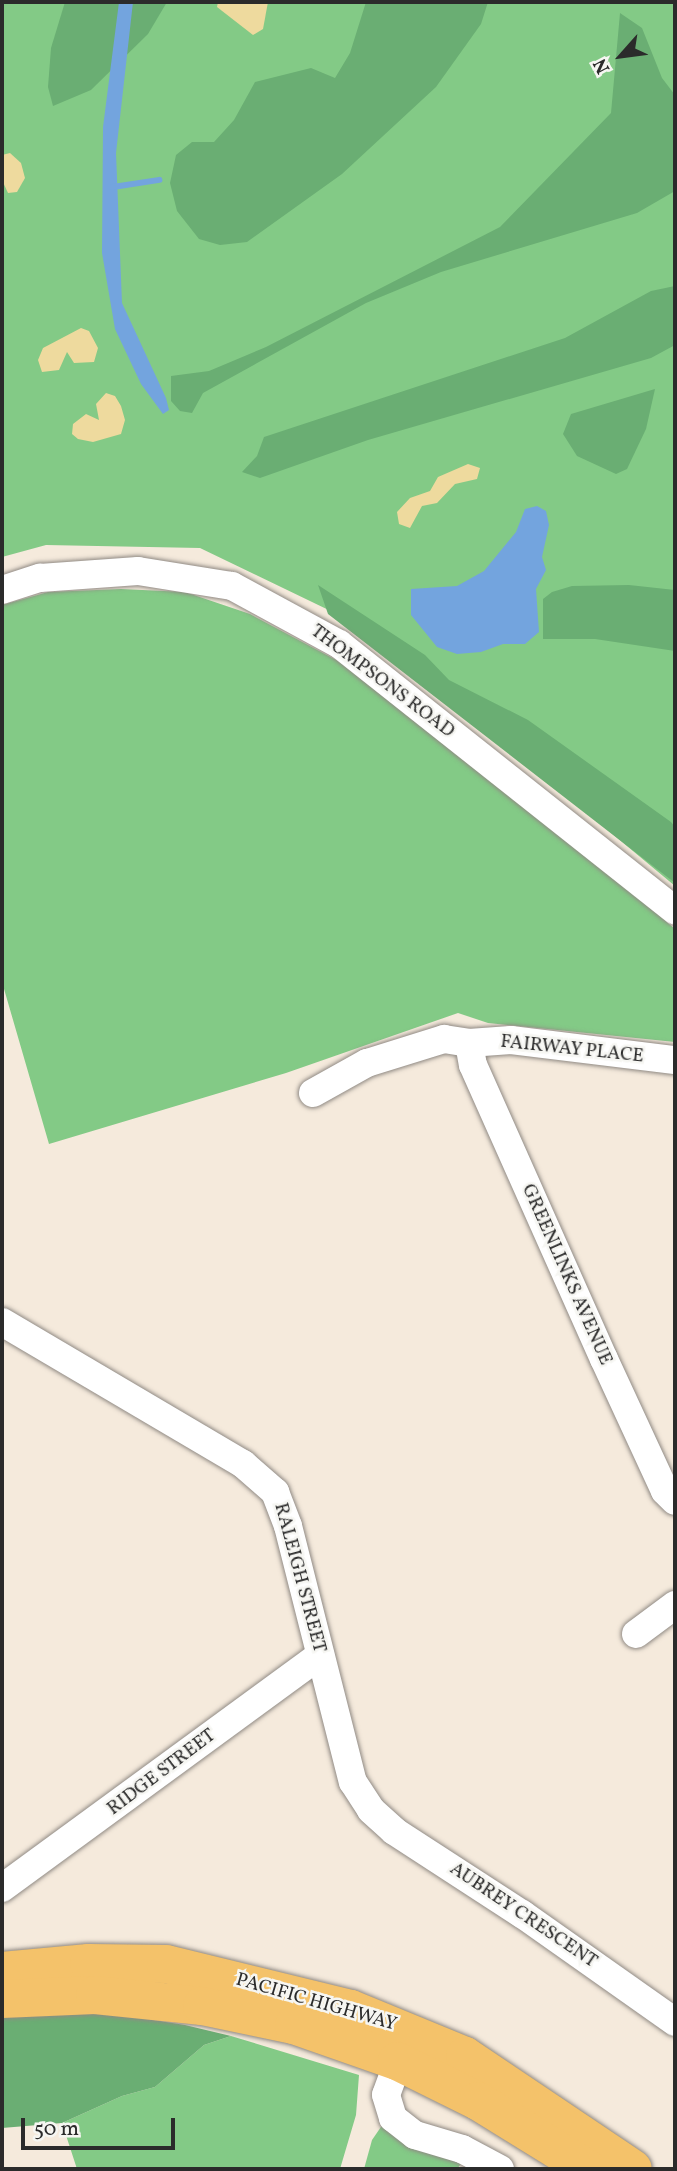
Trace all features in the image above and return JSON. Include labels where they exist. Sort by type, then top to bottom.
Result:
[{"type":"highway","name":"PACIFIC HIGHWAY","points":[[2,1971],[89,1963],[166,1964],[278,1989],[404,2046],[500,2077],[633,2169]]},
{"type":"highway","name":"PACIFIC HIGHWAY","points":[[2,1999],[95,1995],[202,2006],[404,2046],[478,2101],[588,2169]]},
{"type":"street","name":"THOMPSONS ROAD","points":[[2,590],[40,578],[138,571],[232,586],[279,609],[339,644],[675,910]]},
{"type":"street","name":"FAIRWAY PLACE","points":[[313,1093],[367,1063],[444,1038],[469,1043],[511,1040],[675,1060]]},
{"type":"street","name":"GREENLINKS AVENUE","points":[[469,1043],[473,1065],[604,1359],[665,1491],[675,1501]]},
{"type":"street","name":"RALEIGH STREET","points":[[2,1322],[243,1464],[275,1492],[288,1526],[353,1782],[371,1810]]},
{"type":"street","points":[[636,1634],[675,1605]]},
{"type":"street","name":"RIDGE STREET","points":[[2,1888],[320,1655]]},
{"type":"street","name":"AUBREY CRESCENT","points":[[371,1810],[394,1831],[522,1914],[675,2022]]},
{"type":"street","points":[[404,2046],[387,2105],[401,2128],[462,2148],[500,2169]]},
{"type":"green space","points":[[2,2],[675,2],[675,886],[461,708],[339,615],[200,548],[46,545],[2,557]]},
{"type":"green space","points":[[65,2],[167,2],[148,34],[91,90],[53,106],[48,87],[51,48]]},
{"type":"green space","points":[[366,2],[488,2],[481,24],[436,87],[342,174],[247,242],[220,245],[199,239],[177,211],[170,183],[176,155],[192,142],[214,142],[234,120],[255,82],[311,68],[335,78],[350,53]]},
{"type":"green space","points":[[620,13],[642,28],[662,78],[675,95],[675,191],[637,213],[441,272],[366,303],[203,393],[192,413],[180,411],[171,401],[171,376],[209,371],[266,347],[500,227],[611,113]]},
{"type":"green space","points":[[675,286],[675,345],[651,358],[368,440],[260,478],[242,472],[257,456],[264,437],[565,338],[651,291]]},
{"type":"green space","points":[[655,389],[646,429],[627,469],[616,474],[577,456],[563,434],[571,414]]},
{"type":"green space","points":[[318,585],[425,655],[449,680],[528,720],[671,822],[675,827],[675,883],[328,614]]},
{"type":"green space","points":[[629,585],[675,590],[675,651],[595,639],[543,639],[543,599],[552,592],[572,586]]},
{"type":"green space","points":[[121,589],[185,592],[250,614],[338,661],[642,901],[675,929],[675,1042],[488,1023],[458,1013],[286,1073],[49,1144],[2,982],[2,605],[48,592]]},
{"type":"green space","points":[[77,2008],[185,2025],[231,2036],[204,2045],[155,2087],[122,2096],[62,2123],[2,2128],[2,2017]]},
{"type":"green space","points":[[231,2036],[359,2075],[356,2115],[340,2169],[77,2169],[62,2123],[122,2096],[155,2087],[204,2045]]},
{"type":"green space","points":[[383,2124],[464,2160],[457,2169],[364,2169],[372,2140]]},
{"type":"sand","points":[[218,2],[268,2],[263,29],[253,35],[217,7]]},
{"type":"sand","points":[[10,153],[21,163],[25,178],[17,192],[8,193],[2,180],[2,155]]},
{"type":"sand","points":[[81,328],[89,331],[98,348],[94,362],[74,363],[67,352],[59,370],[42,372],[38,360],[43,348]]},
{"type":"sand","points":[[106,393],[115,396],[121,406],[125,420],[121,434],[93,442],[78,439],[72,434],[73,424],[86,414],[99,420],[96,404]]},
{"type":"sand","points":[[468,464],[480,468],[477,479],[455,484],[437,503],[422,506],[410,528],[399,524],[397,512],[410,498],[430,491],[438,477]]},
{"type":"water","points":[[119,2],[133,2],[116,153],[122,303],[166,398],[169,410],[163,414],[141,384],[115,329],[102,253],[103,127]]},
{"type":"water","points":[[537,506],[546,511],[549,525],[542,557],[546,570],[536,589],[539,632],[525,644],[503,644],[481,652],[457,654],[437,647],[411,615],[411,589],[457,586],[484,571],[516,532],[525,509]]},
{"type":"waterway","points":[[113,187],[159,180]]}]
